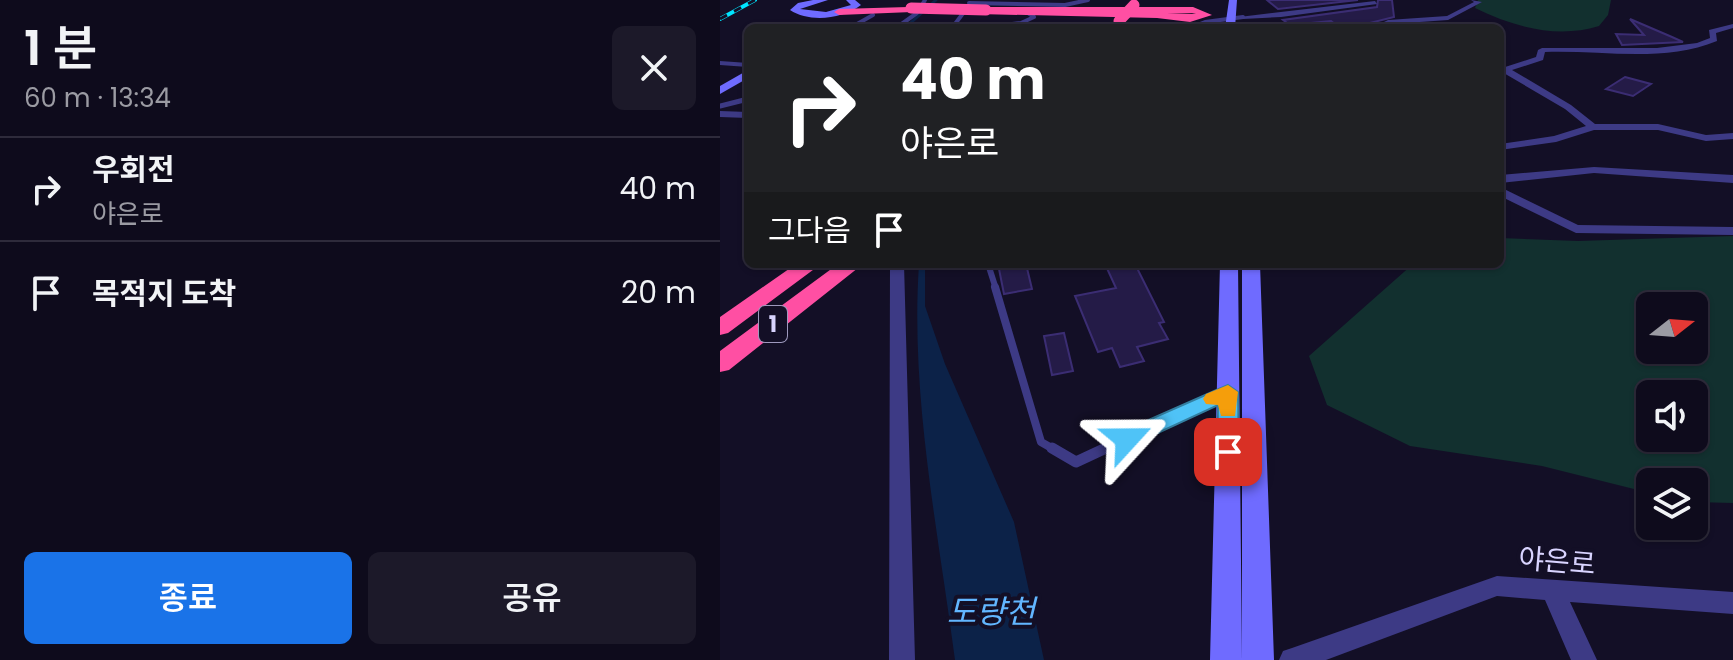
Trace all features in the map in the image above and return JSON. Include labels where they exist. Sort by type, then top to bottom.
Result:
[{"type":"highway","points":[[984,11],[1045,12],[1084,8],[1101,0]]},
{"type":"highway","points":[[1193,0],[1195,19]]},
{"type":"highway","points":[[855,1],[910,9]]},
{"type":"highway","points":[[1116,24],[1136,2]]},
{"type":"highway","points":[[1138,24],[1156,2]]},
{"type":"highway","points":[[837,12],[910,9],[1195,19]]},
{"type":"highway","points":[[1045,12],[1076,18],[1081,24]]},
{"type":"highway","points":[[1178,19],[1195,19]]},
{"type":"highway","name":"1","points":[[720,328],[803,268]]},
{"type":"highway","name":"1","points":[[720,364],[847,268]]},
{"type":"main road","points":[[821,0],[794,9],[804,14],[837,12]]},
{"type":"main road","points":[[1230,23],[1233,0]]},
{"type":"main road","points":[[1243,24],[1244,0]]},
{"type":"main road","points":[[810,24],[855,1]]},
{"type":"main road","points":[[804,14],[806,24]]},
{"type":"main road","points":[[720,91],[744,76]]},
{"type":"main road","points":[[1226,660],[1229,268]]},
{"type":"main road","points":[[1251,268],[1258,660]]},
{"type":"street","points":[[1396,24],[1454,17],[1479,2],[1474,0]]},
{"type":"street","points":[[1243,17],[1375,3]]},
{"type":"street","points":[[1354,7],[1365,13]]},
{"type":"street","points":[[1376,18],[1386,24]]},
{"type":"street","points":[[1504,68],[1540,58],[1542,50],[1694,47],[1714,39],[1712,32],[1718,28],[1733,26]]},
{"type":"street","points":[[1504,70],[1568,107],[1593,127]]},
{"type":"street","points":[[720,114],[744,115]]},
{"type":"street","points":[[1504,146],[1556,139],[1593,127],[1658,127],[1706,138],[1733,136]]},
{"type":"street","points":[[1504,179],[1594,170],[1733,179]]},
{"type":"street","points":[[1504,193],[1576,229],[1733,231]]},
{"type":"street","points":[[897,268],[902,660]]},
{"type":"street","name":"야은로","points":[[1292,660],[1497,586],[1733,603]]},
{"type":"street","points":[[1553,592],[1584,660]]},
{"type":"lane","points":[[902,24],[917,13],[925,0]]},
{"type":"lane","points":[[955,24],[970,2],[1065,5],[1088,0]]},
{"type":"lane","points":[[1007,24],[1028,21],[1034,16],[1028,13]]},
{"type":"lane","points":[[857,24],[873,15]]},
{"type":"lane","points":[[1195,19],[1230,23],[1243,17]]},
{"type":"lane","points":[[720,63],[744,65]]},
{"type":"lane","points":[[720,106],[744,100]]},
{"type":"lane","points":[[989,268],[1041,442],[1076,462],[1228,392]]},
{"type":"green space","points":[[1478,0],[1611,0],[1608,15],[1599,26],[1552,31],[1505,21],[1475,8]]},
{"type":"green space","points":[[1733,236],[1733,503],[1708,502],[1708,468],[1636,468],[1636,490],[1542,466],[1410,446],[1327,405],[1309,356],[1408,268],[1504,268],[1504,238],[1578,241]]},
{"type":"water","name":"도량천","points":[[919,268],[925,268],[925,306],[945,364],[1014,522],[1044,660],[955,660],[927,462],[917,313]]},
{"type":"building","points":[[1267,0],[1358,0],[1278,9]]},
{"type":"building","points":[[1378,0],[1392,0],[1394,17],[1366,24],[1335,24],[1331,21],[1289,24],[1283,20],[1377,7]]},
{"type":"building","points":[[1630,19],[1683,42],[1622,45],[1616,34],[1644,35]]},
{"type":"building","points":[[1625,77],[1651,84],[1633,96],[1606,89]]},
{"type":"building","points":[[999,268],[1027,268],[1032,289],[1004,294]]},
{"type":"building","points":[[1107,268],[1137,268],[1164,322],[1159,323],[1168,339],[1137,347],[1144,361],[1120,367],[1112,348],[1098,352],[1075,296],[1116,288]]},
{"type":"building","points":[[1064,333],[1073,371],[1052,375],[1044,336]]},
{"type":"waterway","points":[[909,24],[936,0]]},
{"type":"railway","points":[[720,19],[755,0]]},
{"type":"slow traffic","points":[[1213,399],[1228,392],[1228,411]]},
{"type":"route","points":[[1127,439],[1228,392],[1228,452]]}]
